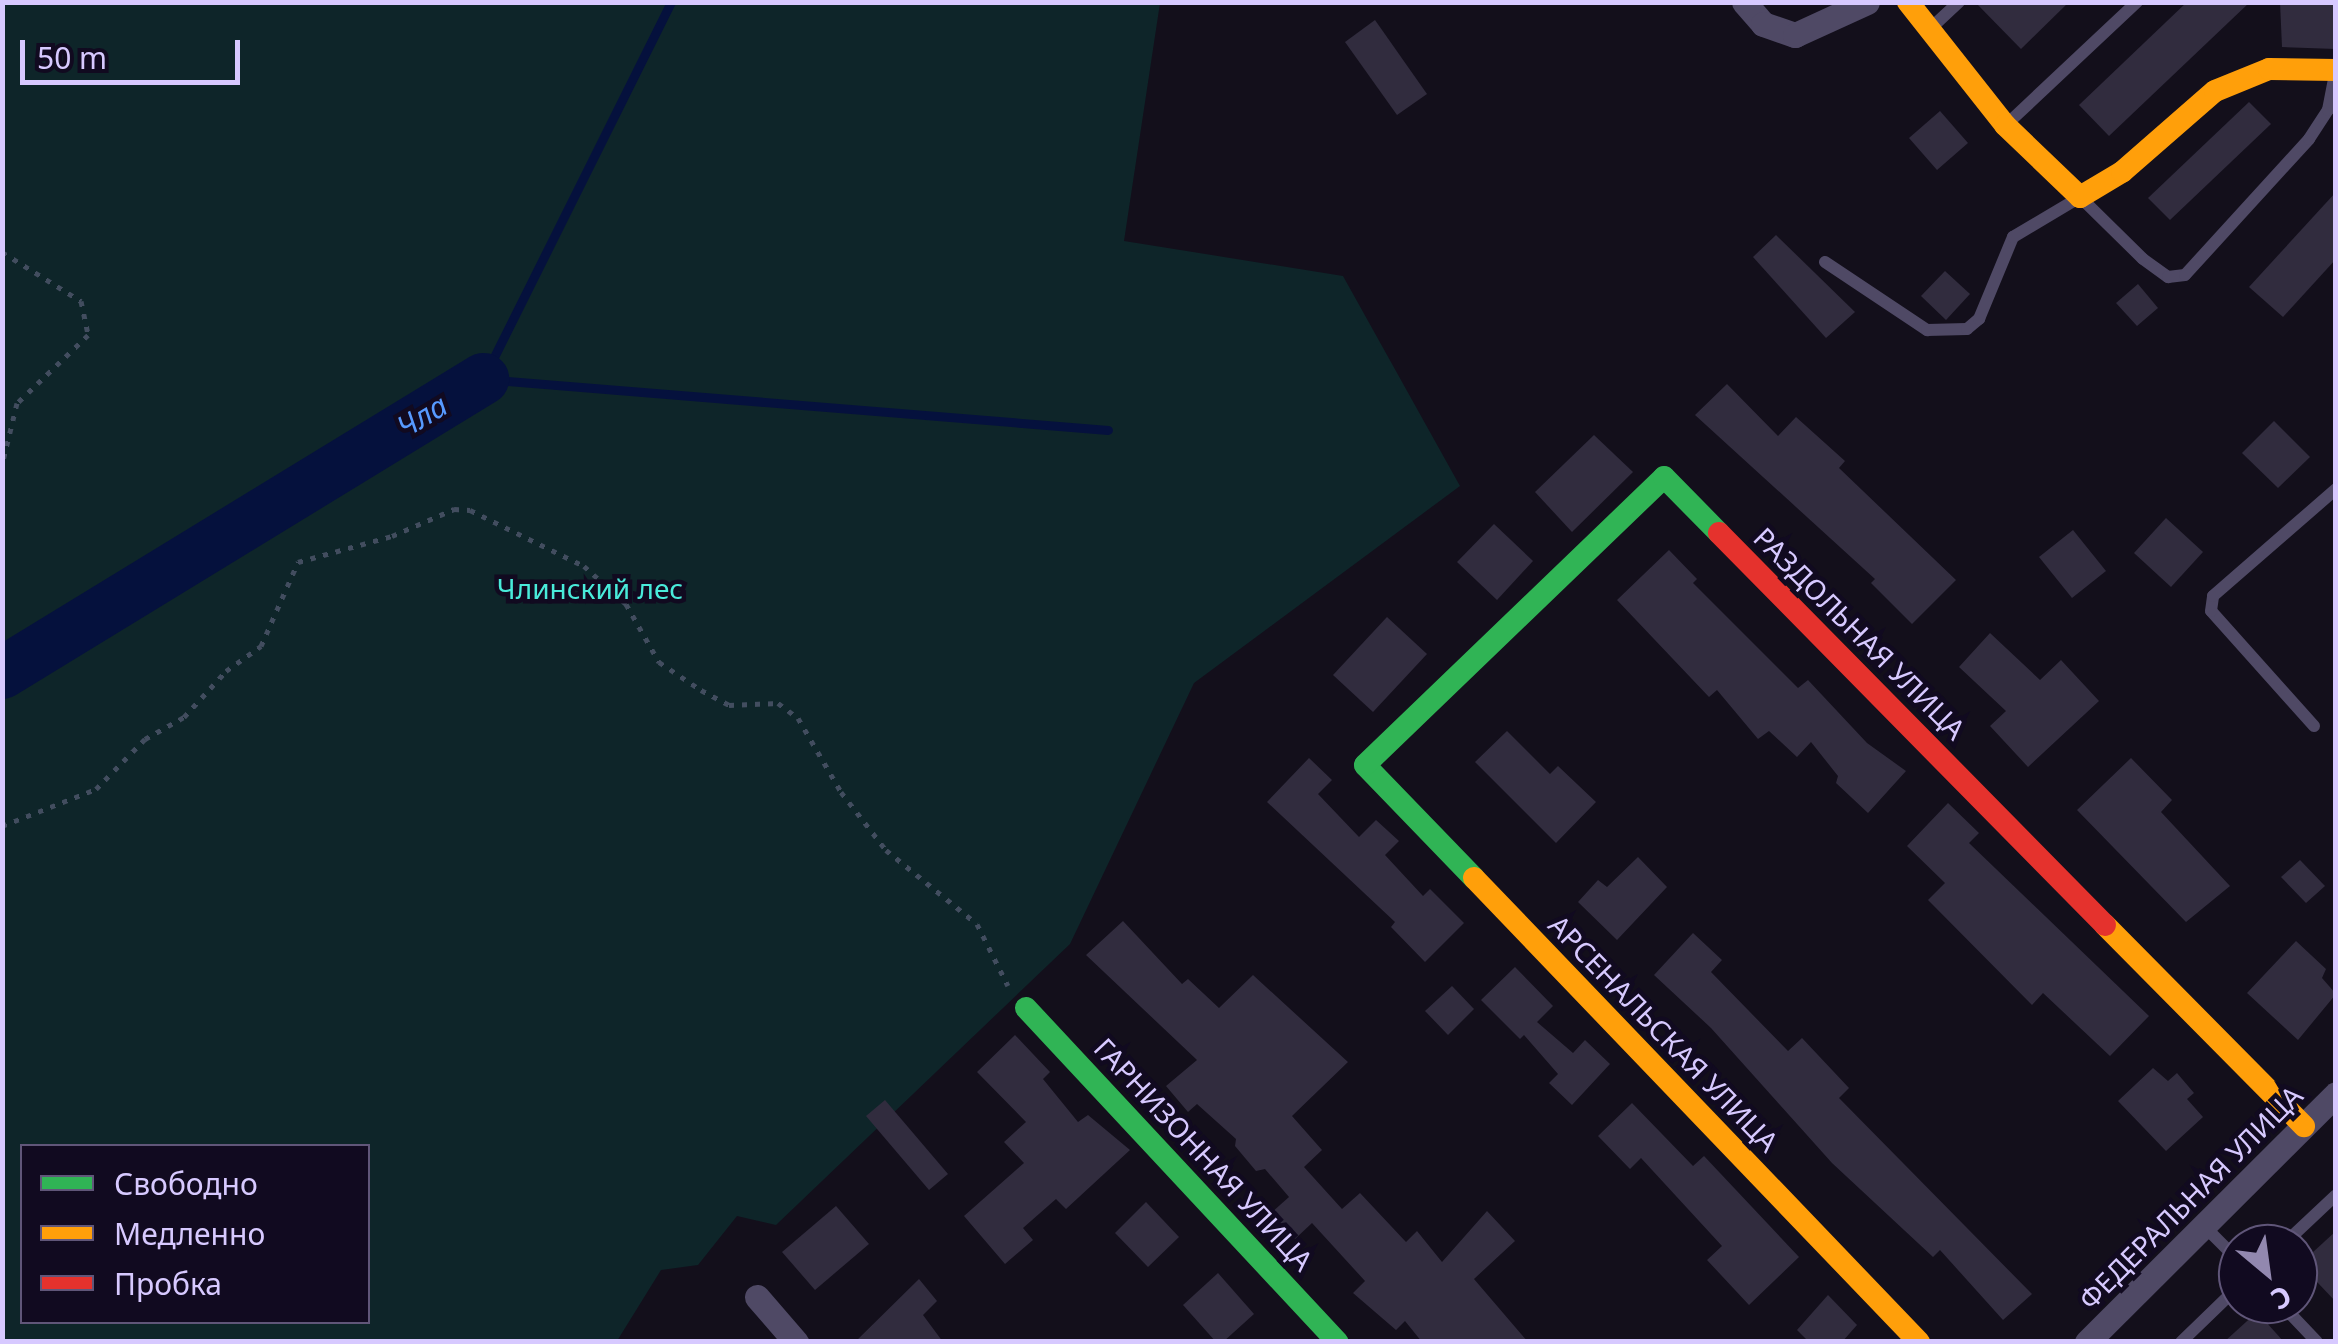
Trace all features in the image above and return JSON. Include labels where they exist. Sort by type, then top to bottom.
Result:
[{"type":"street","points":[[1744,2],[1764,24],[1795,35],[1868,2]]},
{"type":"street","points":[[1908,2],[2006,126],[2080,196],[2122,172],[2215,91],[2269,70],[2336,70]]},
{"type":"street","name":"РАЗДОЛЬНАЯ УЛИЦА","points":[[1365,765],[1664,477],[2304,1126]]},
{"type":"street","name":"АРСЕНАЛЬСКАЯ УЛИЦА","points":[[1365,765],[1919,1342]]},
{"type":"street","name":"ГАРНИЗОННАЯ УЛИЦА","points":[[1026,1008],[1338,1342]]},
{"type":"street","name":"ФЕДЕРАЛЬНАЯ УЛИЦА","points":[[2087,1342],[2336,1094]]},
{"type":"street","points":[[757,1297],[796,1342]]},
{"type":"lane","points":[[1930,30],[1960,2]]},
{"type":"lane","points":[[2006,126],[2137,2]]},
{"type":"lane","points":[[1824,262],[1927,330],[1967,329],[1978,319],[2014,237],[2080,196],[2143,259],[2168,277],[2185,275],[2309,139],[2328,110],[2336,70]]},
{"type":"lane","points":[[2314,726],[2211,611],[2213,596],[2336,490]]},
{"type":"lane","points":[[2305,1224],[2336,1195]]},
{"type":"lane","points":[[2204,1226],[2218,1240]]},
{"type":"lane","points":[[2182,1342],[2218,1307]]},
{"type":"path","points":[[2,252],[81,301],[88,335],[17,403],[2,465]]},
{"type":"path","points":[[2,826],[96,789],[145,739],[184,717],[226,671],[261,646],[298,562],[392,536],[454,509],[470,510],[584,566],[626,604],[659,662],[701,690],[729,704],[778,703],[798,718],[842,792],[886,850],[978,924],[1026,1008]]},
{"type":"green space","name":"Члинский лес","points":[[3,3],[1160,3],[1124,241],[1343,276],[1460,486],[1194,683],[1070,944],[776,1225],[737,1216],[698,1265],[661,1270],[617,1341],[3,1342]]},
{"type":"building","points":[[1975,2],[2069,2],[2021,49]]},
{"type":"building","points":[[2187,2],[2250,2],[2109,136],[2079,105]]},
{"type":"building","points":[[2280,2],[2336,2],[2336,49],[2282,47]]},
{"type":"building","points":[[1375,20],[1427,94],[1397,115],[1345,42]]},
{"type":"building","points":[[2249,102],[2271,124],[2170,220],[2148,198]]},
{"type":"building","points":[[1940,111],[1968,143],[1937,170],[1909,138]]},
{"type":"building","points":[[2336,192],[2336,259],[2283,317],[2249,287]]},
{"type":"building","points":[[1776,235],[1855,312],[1826,338],[1753,257]]},
{"type":"building","points":[[1945,271],[1970,294],[1946,320],[1921,296]]},
{"type":"building","points":[[2138,284],[2158,308],[2137,326],[2116,303]]},
{"type":"building","points":[[1727,384],[1778,436],[1796,417],[1845,461],[1839,468],[1956,580],[1912,624],[1871,583],[1875,579],[1695,415]]},
{"type":"building","points":[[2274,421],[2310,457],[2278,488],[2242,453]]},
{"type":"building","points":[[1594,435],[1633,472],[1572,532],[1535,492]]},
{"type":"building","points":[[2166,518],[2203,552],[2171,587],[2134,553]]},
{"type":"building","points":[[1494,524],[1533,561],[1497,600],[1457,562]]},
{"type":"building","points":[[2073,530],[2106,571],[2072,598],[2039,557]]},
{"type":"building","points":[[1669,550],[1697,579],[1693,583],[1798,688],[1808,680],[1867,743],[1906,771],[1868,813],[1836,783],[1838,776],[1811,742],[1797,757],[1769,731],[1758,739],[1717,690],[1709,697],[1617,600]]},
{"type":"building","points":[[1387,617],[1427,654],[1373,712],[1333,675]]},
{"type":"building","points":[[1990,633],[2040,680],[2061,660],[2099,701],[2028,767],[1990,726],[2006,711],[1959,667]]},
{"type":"building","points":[[1507,731],[1550,774],[1558,766],[1596,802],[1556,843],[1475,762]]},
{"type":"building","points":[[1309,758],[1332,780],[1318,794],[1359,837],[1376,820],[1399,841],[1385,855],[1423,896],[1430,889],[1464,923],[1425,962],[1391,927],[1395,922],[1267,802]]},
{"type":"building","points":[[2131,758],[2172,800],[2161,812],[2230,886],[2186,922],[2077,810]]},
{"type":"building","points":[[1948,803],[1979,833],[1969,843],[2149,1016],[2110,1056],[2043,993],[2032,1005],[1928,900],[1945,883],[1907,846]]},
{"type":"building","points":[[1638,857],[1667,887],[1617,940],[1578,902],[1598,880],[1607,887]]},
{"type":"building","points":[[2300,860],[2325,886],[2306,903],[2281,877]]},
{"type":"building","points":[[1123,921],[1182,984],[1188,979],[1219,1008],[1253,975],[1348,1062],[1292,1116],[1322,1150],[1304,1167],[1342,1209],[1360,1193],[1406,1242],[1417,1231],[1442,1262],[1487,1211],[1515,1241],[1474,1279],[1528,1342],[1422,1342],[1405,1321],[1396,1330],[1353,1293],[1365,1281],[1312,1223],[1295,1239],[1271,1213],[1289,1197],[1265,1169],[1256,1171],[1235,1146],[1236,1139],[1197,1104],[1188,1112],[1166,1086],[1197,1060],[1086,955]]},
{"type":"building","points":[[1693,933],[1722,960],[1711,972],[1788,1051],[1802,1038],[1849,1088],[1839,1098],[2032,1294],[2003,1320],[1940,1250],[1933,1257],[1832,1163],[1711,1028],[1654,975]]},
{"type":"building","points":[[2296,941],[2326,969],[2322,978],[2336,994],[2298,1040],[2247,993]]},
{"type":"building","points":[[1515,967],[1553,1006],[1537,1022],[1573,1053],[1585,1040],[1610,1064],[1572,1105],[1549,1083],[1558,1074],[1524,1035],[1520,1039],[1481,1000]]},
{"type":"building","points":[[1452,986],[1474,1009],[1448,1035],[1425,1011]]},
{"type":"building","points":[[1015,1035],[1050,1072],[1043,1079],[1078,1122],[1088,1115],[1130,1150],[1066,1209],[1056,1199],[1023,1228],[1033,1240],[1005,1264],[964,1216],[1024,1163],[1004,1142],[1026,1122],[977,1072]]},
{"type":"building","points":[[2153,1068],[2168,1081],[2177,1073],[2194,1093],[2187,1099],[2203,1117],[2166,1151],[2118,1101]]},
{"type":"building","points":[[885,1100],[948,1174],[929,1190],[866,1116]]},
{"type":"building","points":[[1632,1103],[1693,1166],[1704,1156],[1799,1257],[1749,1305],[1707,1260],[1722,1246],[1641,1158],[1630,1169],[1598,1136]]},
{"type":"building","points":[[1146,1202],[1179,1237],[1148,1267],[1115,1233]]},
{"type":"building","points":[[836,1206],[869,1244],[815,1290],[782,1252]]},
{"type":"building","points":[[2336,1231],[2336,1302],[2318,1283],[2318,1248]]},
{"type":"building","points":[[1218,1273],[1254,1314],[1223,1342],[1216,1342],[1183,1305]]},
{"type":"building","points":[[919,1279],[937,1301],[923,1315],[943,1342],[855,1342]]},
{"type":"building","points":[[1828,1295],[1857,1325],[1842,1342],[1809,1342],[1797,1330]]},
{"type":"building","points":[[2244,1324],[2268,1324],[2284,1342],[2224,1342]]},
{"type":"waterway","points":[[671,2],[483,379],[1108,430]]},
{"type":"waterway","name":"Чла","points":[[2,673],[483,379]]},
{"type":"traffic: fast","points":[[1474,878],[1365,765],[1664,477],[1719,533]]},
{"type":"traffic: fast","points":[[1026,1008],[1338,1342]]},
{"type":"traffic: slow","points":[[1908,2],[2005,125],[2080,197],[2122,172],[2215,91],[2269,69],[2336,70]]},
{"type":"traffic: slow","points":[[1474,878],[1919,1342]]},
{"type":"traffic: slow","points":[[2105,925],[2304,1126]]},
{"type":"traffic: jam","points":[[1719,533],[2105,925]]}]
